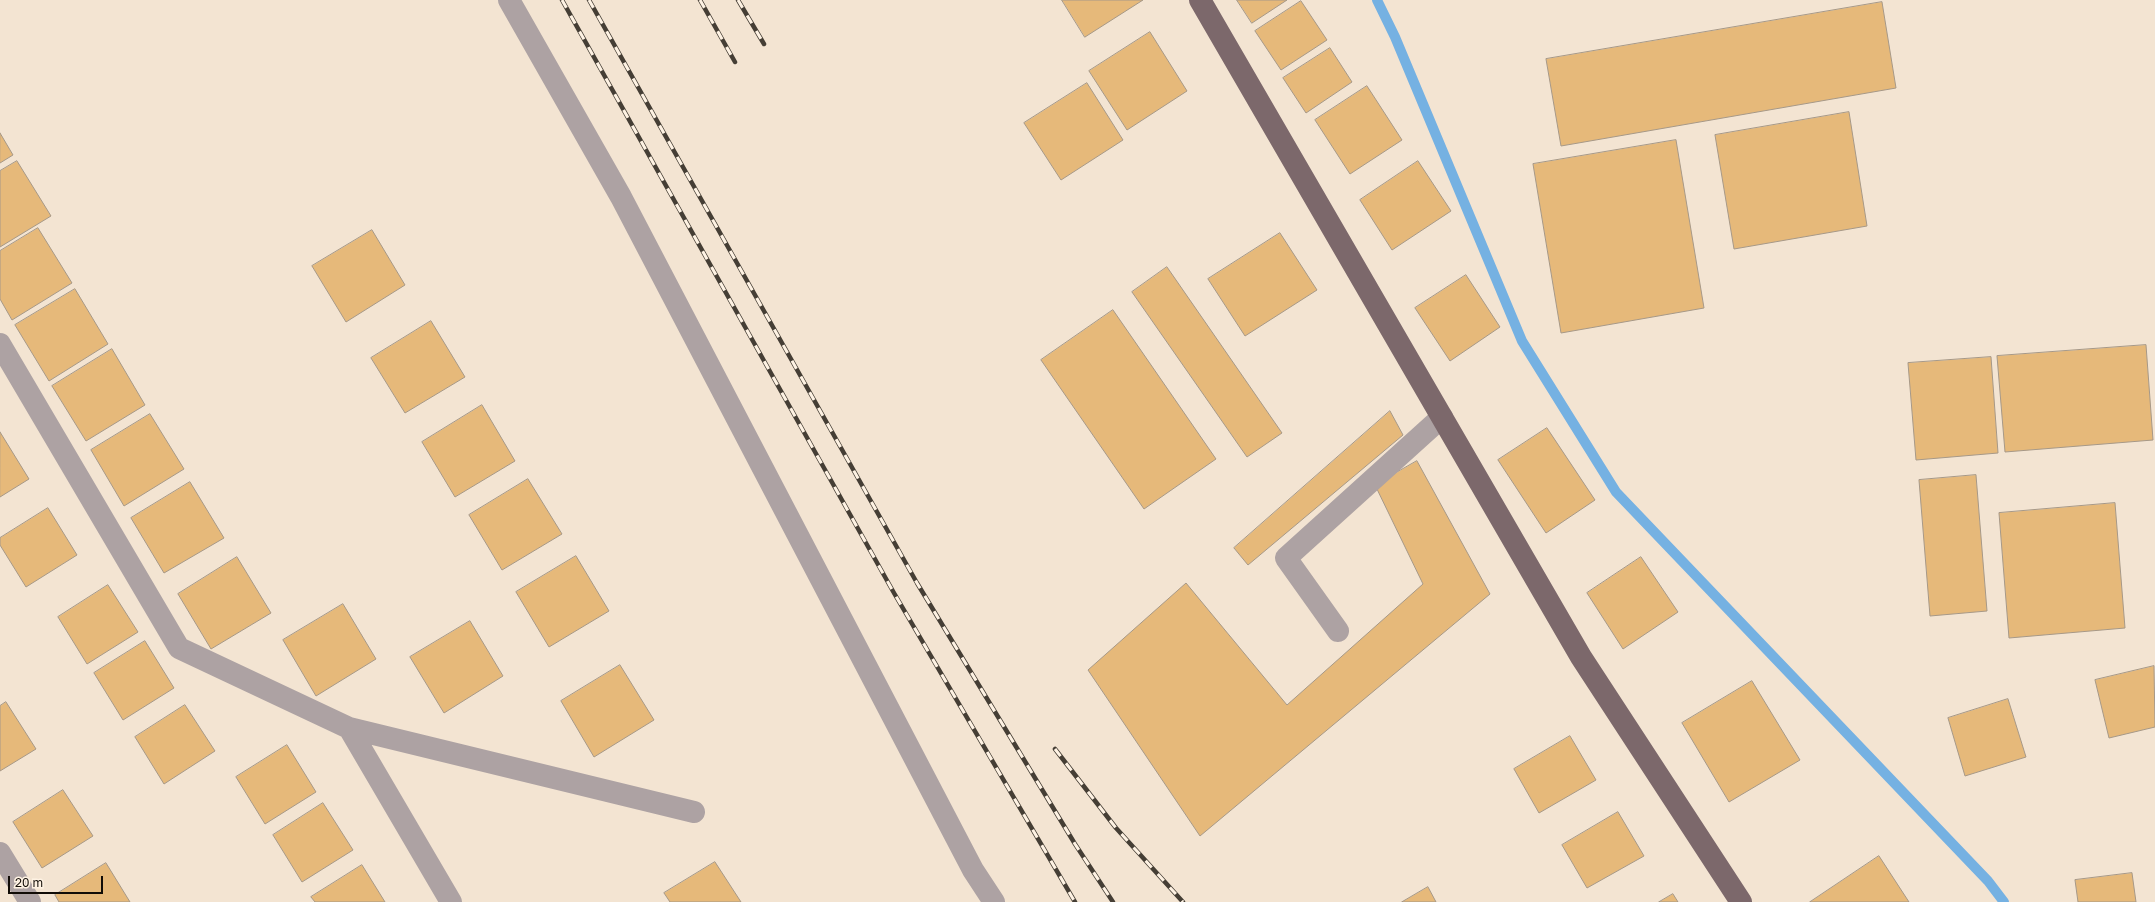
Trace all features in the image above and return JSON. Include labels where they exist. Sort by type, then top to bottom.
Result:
[{"type":"main road","points":[[1200,0],[1581,657],[1741,902]]},
{"type":"street","points":[[509,0],[621,197],[966,856],[994,902]]},
{"type":"street","points":[[0,344],[179,648],[349,728],[694,812]]},
{"type":"street","points":[[1338,631],[1286,558],[1442,417]]},
{"type":"street","points":[[349,728],[451,902]]},
{"type":"street","points":[[0,852],[30,902]]},
{"type":"building","points":[[1062,0],[1143,0],[1085,37]]},
{"type":"building","points":[[1237,0],[1287,0],[1252,23]]},
{"type":"building","points":[[1301,1],[1327,40],[1281,70],[1255,31]]},
{"type":"building","points":[[1882,2],[1896,88],[1561,146],[1546,59]]},
{"type":"building","points":[[1150,32],[1187,91],[1127,130],[1089,71]]},
{"type":"building","points":[[1330,48],[1352,82],[1306,113],[1283,78]]},
{"type":"building","points":[[1087,83],[1123,140],[1061,180],[1024,123]]},
{"type":"building","points":[[1367,86],[1402,140],[1350,174],[1315,120]]},
{"type":"building","points":[[1849,112],[1867,226],[1734,249],[1715,135]]},
{"type":"building","points":[[0,133],[13,155],[0,163]]},
{"type":"building","points":[[1676,140],[1704,308],[1561,333],[1533,164]]},
{"type":"building","points":[[17,161],[51,216],[0,247],[0,171]]},
{"type":"building","points":[[1418,161],[1451,211],[1392,250],[1360,200]]},
{"type":"building","points":[[38,228],[72,283],[12,320],[0,299],[0,251]]},
{"type":"building","points":[[372,230],[405,285],[346,322],[312,266]]},
{"type":"building","points":[[1280,233],[1317,290],[1245,336],[1208,279]]},
{"type":"building","points":[[1167,267],[1282,433],[1247,457],[1132,292]]},
{"type":"building","points":[[1466,275],[1500,327],[1450,361],[1415,308]]},
{"type":"building","points":[[75,289],[108,344],[49,381],[15,325]]},
{"type":"building","points":[[1113,310],[1216,459],[1144,509],[1041,360]]},
{"type":"building","points":[[431,321],[465,377],[405,413],[371,358]]},
{"type":"building","points":[[2146,345],[2153,440],[2005,452],[1997,356]]},
{"type":"building","points":[[112,349],[145,405],[86,441],[52,386]]},
{"type":"building","points":[[1991,357],[1998,453],[1916,460],[1908,363]]},
{"type":"building","points":[[482,405],[515,461],[455,497],[422,442]]},
{"type":"building","points":[[1390,411],[1403,435],[1248,565],[1234,548]]},
{"type":"building","points":[[150,414],[184,469],[124,506],[91,450]]},
{"type":"building","points":[[1547,428],[1595,500],[1546,533],[1498,460]]},
{"type":"building","points":[[0,432],[29,479],[0,497]]},
{"type":"building","points":[[1417,461],[1490,594],[1200,836],[1088,670],[1186,583],[1287,705],[1423,584],[1375,485]]},
{"type":"building","points":[[1976,475],[1987,611],[1930,616],[1919,480]]},
{"type":"building","points":[[528,479],[562,534],[502,570],[469,515]]},
{"type":"building","points":[[190,482],[224,538],[164,573],[131,518]]},
{"type":"building","points":[[2115,503],[2125,628],[2009,638],[1999,513]]},
{"type":"building","points":[[48,508],[77,555],[26,587],[0,545],[0,538]]},
{"type":"building","points":[[576,556],[609,611],[549,647],[516,592]]},
{"type":"building","points":[[237,557],[271,613],[211,649],[178,594]]},
{"type":"building","points":[[1641,557],[1678,612],[1623,649],[1587,593]]},
{"type":"building","points":[[108,585],[138,632],[87,664],[58,617]]},
{"type":"building","points":[[343,604],[376,659],[316,696],[283,640]]},
{"type":"building","points":[[470,621],[503,676],[444,713],[410,657]]},
{"type":"building","points":[[145,641],[174,688],[123,720],[94,673]]},
{"type":"building","points":[[620,665],[654,720],[594,757],[561,701]]},
{"type":"building","points":[[2154,666],[2155,727],[2109,738],[2095,680]]},
{"type":"building","points":[[1752,681],[1800,760],[1729,802],[1682,723]]},
{"type":"building","points":[[2008,699],[2026,757],[1965,776],[1948,718]]},
{"type":"building","points":[[6,702],[36,749],[0,771],[0,706]]},
{"type":"building","points":[[185,705],[215,751],[164,784],[135,737]]},
{"type":"building","points":[[1570,736],[1596,780],[1539,813],[1514,769]]},
{"type":"building","points":[[287,745],[316,792],[265,824],[236,777]]},
{"type":"building","points":[[63,790],[93,836],[42,868],[13,822]]},
{"type":"building","points":[[323,803],[353,850],[302,882],[273,835]]},
{"type":"building","points":[[1618,812],[1644,856],[1587,888],[1562,845]]},
{"type":"building","points":[[1879,856],[1909,902],[1810,902]]},
{"type":"building","points":[[715,862],[741,902],[670,902],[664,893]]},
{"type":"building","points":[[106,863],[130,902],[59,902],[55,895]]},
{"type":"building","points":[[362,865],[385,902],[315,902],[311,897]]},
{"type":"building","points":[[2132,873],[2136,902],[2078,902],[2075,880]]},
{"type":"building","points":[[1428,887],[1436,902],[1402,902]]},
{"type":"building","points":[[1673,894],[1678,902],[1659,902]]},
{"type":"waterway","points":[[1377,0],[1395,37],[1522,341],[1616,492],[1988,881],[2004,902]]},
{"type":"railway","points":[[562,0],[894,593],[1075,902]]},
{"type":"railway","points":[[589,0],[917,583],[1075,844],[1113,902]]},
{"type":"railway","points":[[700,0],[735,62]]},
{"type":"railway","points":[[738,0],[764,44]]},
{"type":"railway","points":[[1055,749],[1116,828],[1183,902]]}]
